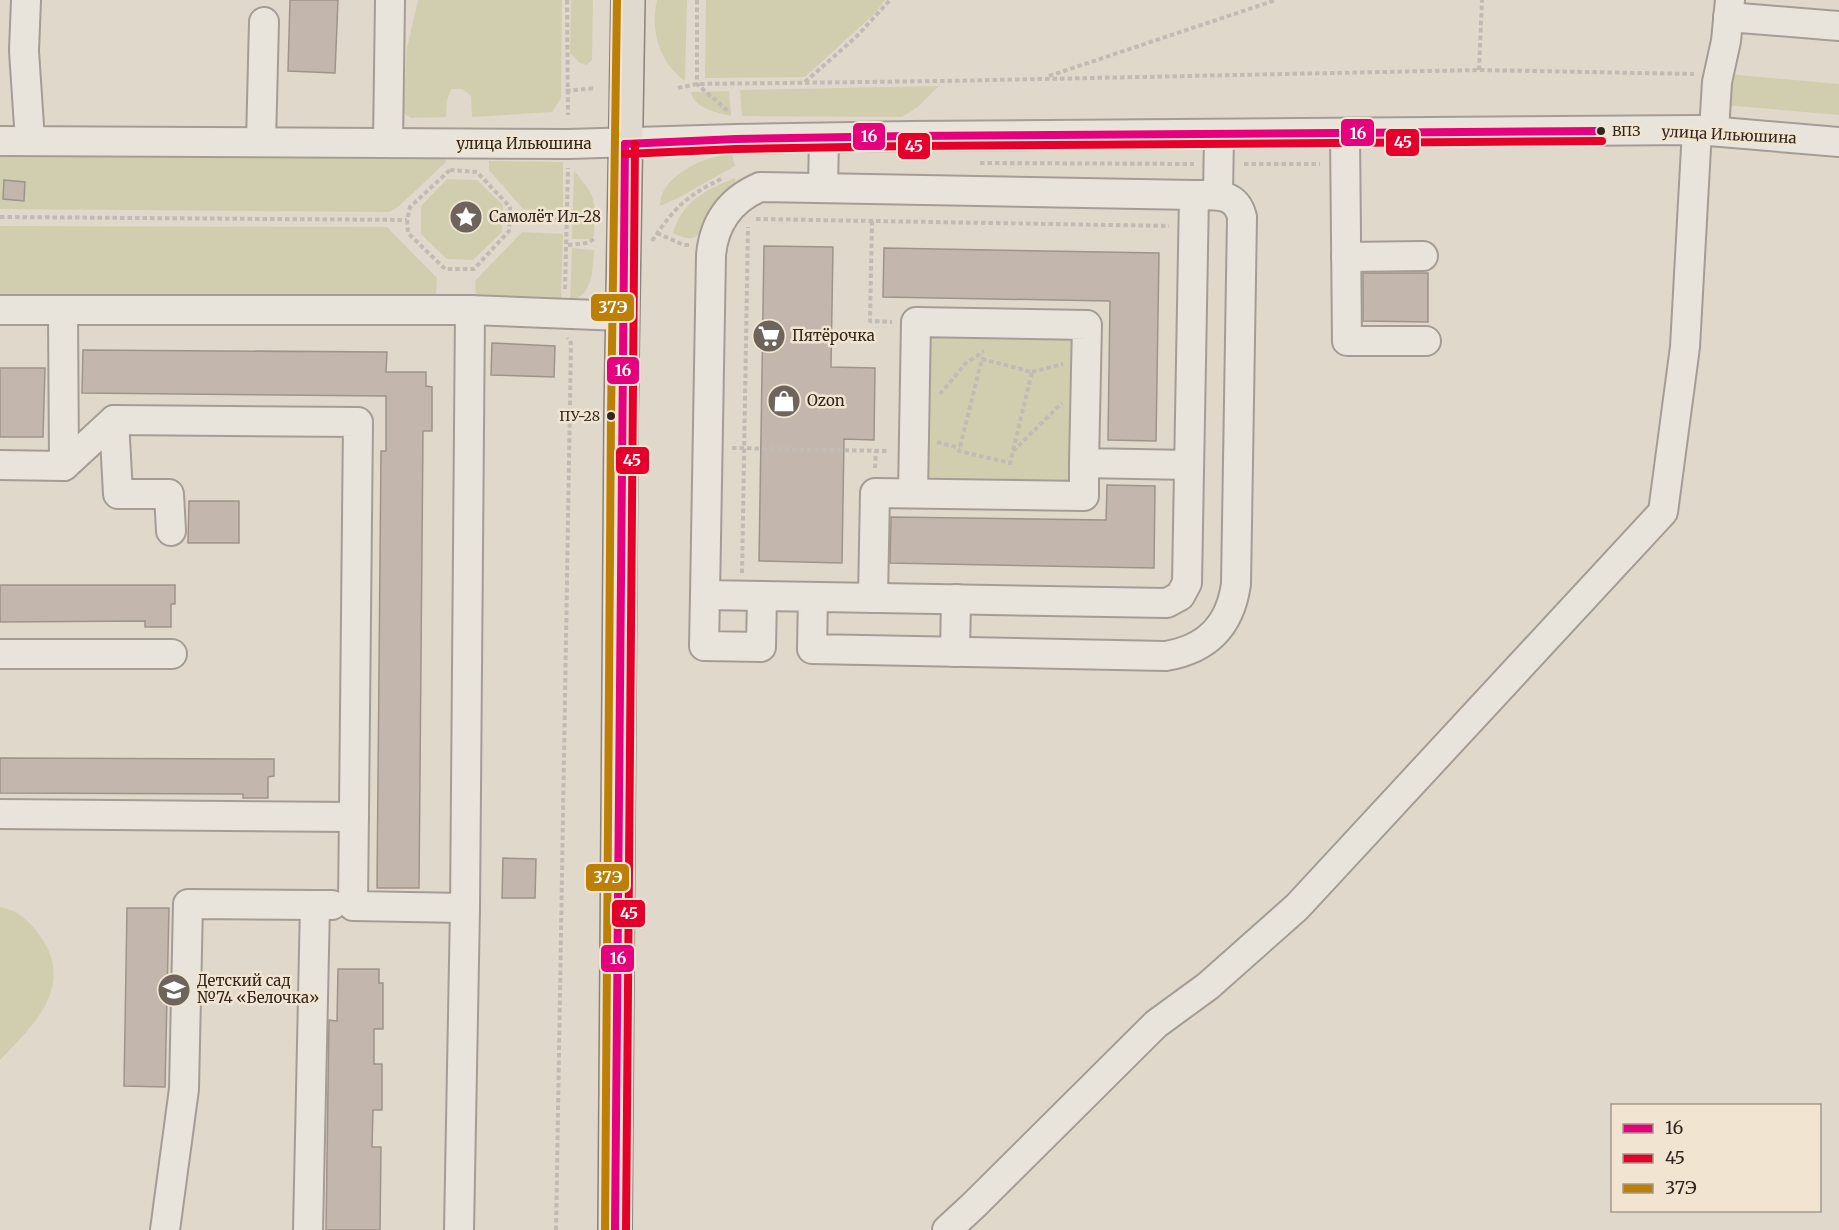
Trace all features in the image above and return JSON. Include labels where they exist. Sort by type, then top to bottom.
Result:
[{"type":"main road","points":[[615,1230],[622,316],[627,0]]},
{"type":"street","points":[[26,0],[24,51],[30,141]]},
{"type":"street","points":[[388,143],[390,0]]},
{"type":"street","points":[[947,1230],[1156,1023],[1208,986],[1297,907],[1663,512],[1685,347],[1706,131],[1719,75],[1729,8],[1839,26]]},
{"type":"street","points":[[261,142],[264,22]]},
{"type":"street","name":"улица Ильюшина","points":[[0,141],[625,144],[736,139],[1706,131],[1839,142]]},
{"type":"street","points":[[1345,133],[1347,341],[1426,341]]},
{"type":"street","points":[[705,595],[1167,603],[1174,600],[1184,590],[1187,583],[1193,226],[1206,195],[1220,134]]},
{"type":"street","points":[[823,188],[824,138]]},
{"type":"street","points":[[752,596],[761,647],[704,646],[711,255],[714,235],[723,216],[739,198],[760,187],[1206,195],[1231,199],[1236,203],[1242,218],[1236,584],[1234,598],[1222,624],[1213,634],[1192,649],[1166,656],[812,649],[813,597]]},
{"type":"street","points":[[1346,257],[1423,256]]},
{"type":"street","points":[[0,310],[470,310],[622,316]]},
{"type":"street","points":[[459,1230],[465,908],[470,310]]},
{"type":"street","points":[[63,311],[64,466]]},
{"type":"street","points":[[873,598],[875,493],[1084,496],[1087,325],[916,322],[913,493]]},
{"type":"street","points":[[0,465],[64,466],[114,420],[358,422],[353,906]]},
{"type":"street","points":[[114,420],[118,494],[169,494],[171,531]]},
{"type":"street","points":[[1084,463],[1189,465]]},
{"type":"street","points":[[955,652],[956,599]]},
{"type":"street","points":[[0,654],[172,654]]},
{"type":"street","points":[[0,814],[354,817]]},
{"type":"street","points":[[165,1230],[184,1089],[188,904],[465,908]]},
{"type":"street","points":[[308,1230],[315,905]]},
{"type":"path","points":[[567,0],[568,114]]},
{"type":"path","points":[[697,0],[697,84],[736,118]]},
{"type":"path","points":[[804,82],[855,38],[890,0]]},
{"type":"path","points":[[1043,78],[1275,0]]},
{"type":"path","points":[[1479,70],[1482,0]]},
{"type":"path","points":[[678,88],[697,84],[1479,70],[1719,75]]},
{"type":"path","points":[[566,91],[595,87]]},
{"type":"path","points":[[555,1230],[571,343],[564,332],[568,245],[568,166]]},
{"type":"path","points":[[450,170],[477,172],[510,207],[510,217],[509,231],[474,269],[445,268],[408,233],[407,220],[410,207],[450,170]]},
{"type":"path","points":[[0,217],[407,220]]},
{"type":"path","points":[[510,217],[568,220]]},
{"type":"path","points":[[752,596],[744,448],[748,219],[1193,226]]},
{"type":"path","points":[[872,221],[870,321],[916,322]]},
{"type":"path","points":[[657,233],[684,245]]},
{"type":"path","points":[[568,245],[588,243],[595,238]]},
{"type":"path","points":[[938,396],[965,364],[984,351]]},
{"type":"path","points":[[1013,451],[1032,372],[982,359],[959,450],[1010,463],[1013,451],[1050,413],[1086,384]]},
{"type":"path","points":[[744,448],[914,452]]},
{"type":"shaded area","points":[[418,0],[562,0],[561,98],[552,112],[472,117],[471,96],[462,89],[451,89],[447,100],[446,117],[411,118],[403,113],[407,48]]},
{"type":"shaded area","points":[[571,0],[593,0],[592,60],[587,65],[580,63],[570,53]]},
{"type":"shaded area","points":[[657,0],[687,0],[685,81],[669,65],[659,45],[655,23]]},
{"type":"shaded area","points":[[706,0],[885,0],[874,14],[805,77],[705,78]]},
{"type":"shaded area","points":[[1728,74],[1839,84],[1839,115],[1725,105]]},
{"type":"shaded area","points":[[939,86],[918,107],[902,117],[742,116],[740,90]]},
{"type":"shaded area","points":[[729,91],[731,116],[701,106],[693,98],[691,92]]},
{"type":"shaded area","points":[[732,154],[735,166],[660,206],[662,194],[668,184],[684,170],[703,161]]},
{"type":"shaded area","points":[[0,156],[442,157],[446,162],[398,207],[389,212],[0,209]]},
{"type":"shaded area","points":[[489,161],[563,162],[563,210],[523,209],[489,170]]},
{"type":"shaded area","points":[[574,171],[593,200],[594,236],[590,239],[572,239]]},
{"type":"shaded area","points":[[735,178],[736,188],[703,231],[692,238],[673,233],[677,222],[689,204],[705,192]]},
{"type":"shaded area","points":[[447,179],[477,180],[503,205],[502,232],[473,260],[447,259],[421,234],[421,206]]},
{"type":"shaded area","points":[[0,226],[387,227],[437,278],[436,296],[0,294]]},
{"type":"shaded area","points":[[522,232],[563,234],[561,301],[476,296],[475,281]]},
{"type":"shaded area","points":[[572,248],[594,250],[592,274],[588,287],[578,298],[570,301]]},
{"type":"shaded area","points":[[924,336],[1071,339],[1069,482],[922,480]]},
{"type":"shaded area","points":[[0,907],[28,921],[50,954],[54,972],[52,988],[37,1019],[0,1060]]},
{"type":"building","points":[[290,0],[338,0],[335,73],[288,71]]},
{"type":"building","points":[[4,180],[25,182],[24,201],[3,199]]},
{"type":"building","points":[[764,246],[833,247],[831,367],[875,368],[874,440],[844,439],[842,563],[759,561]]},
{"type":"building","points":[[884,248],[1159,253],[1156,441],[1108,440],[1110,301],[883,297]]},
{"type":"building","points":[[1363,273],[1428,273],[1428,322],[1363,321]]},
{"type":"building","points":[[492,343],[555,346],[554,377],[491,375]]},
{"type":"building","points":[[83,350],[387,352],[386,372],[426,372],[426,386],[432,387],[432,431],[423,431],[419,888],[377,888],[381,451],[386,451],[386,396],[82,393]]},
{"type":"building","points":[[0,368],[45,368],[43,437],[0,437]]},
{"type":"building","points":[[1107,485],[1155,486],[1154,568],[890,563],[891,517],[1106,520]]},
{"type":"building","points":[[189,501],[239,501],[239,543],[188,543]]},
{"type":"building","points":[[0,585],[175,585],[175,604],[171,604],[171,627],[145,627],[145,621],[0,622]]},
{"type":"building","points":[[0,758],[274,759],[274,776],[268,777],[268,798],[243,798],[243,794],[0,793]]},
{"type":"building","points":[[503,858],[536,859],[535,898],[502,898]]},
{"type":"building","points":[[127,908],[169,908],[165,1087],[124,1086]]},
{"type":"building","points":[[338,969],[379,969],[379,983],[383,983],[383,1029],[374,1029],[374,1064],[382,1064],[382,1110],[373,1110],[372,1147],[381,1147],[380,1230],[326,1230],[329,1020],[337,1021]]},
{"type":"transit line","name":"37Э","points":[[605,1230],[611,416],[617,0]]},
{"type":"transit line","name":"16","points":[[625,144],[736,139],[910,136],[1602,131]]},
{"type":"transit line","name":"45","points":[[625,154],[736,149],[910,146],[1602,141]]},
{"type":"transit line","name":"16","points":[[615,1230],[625,144]]},
{"type":"transit line","name":"45","points":[[626,1230],[635,144]]},
{"type":"place","name":"ВПЗ","points":[[1601,131]]},
{"type":"place","name":"Самолёт Ил-28","points":[[466,217]]},
{"type":"place","name":"Пятёрочка","points":[[769,336]]},
{"type":"place","name":"Ozon","points":[[784,401]]},
{"type":"place","name":"ПУ-28","points":[[611,416]]},
{"type":"place","name":"Детский сад №74 «Белочка»","points":[[174,990]]}]
